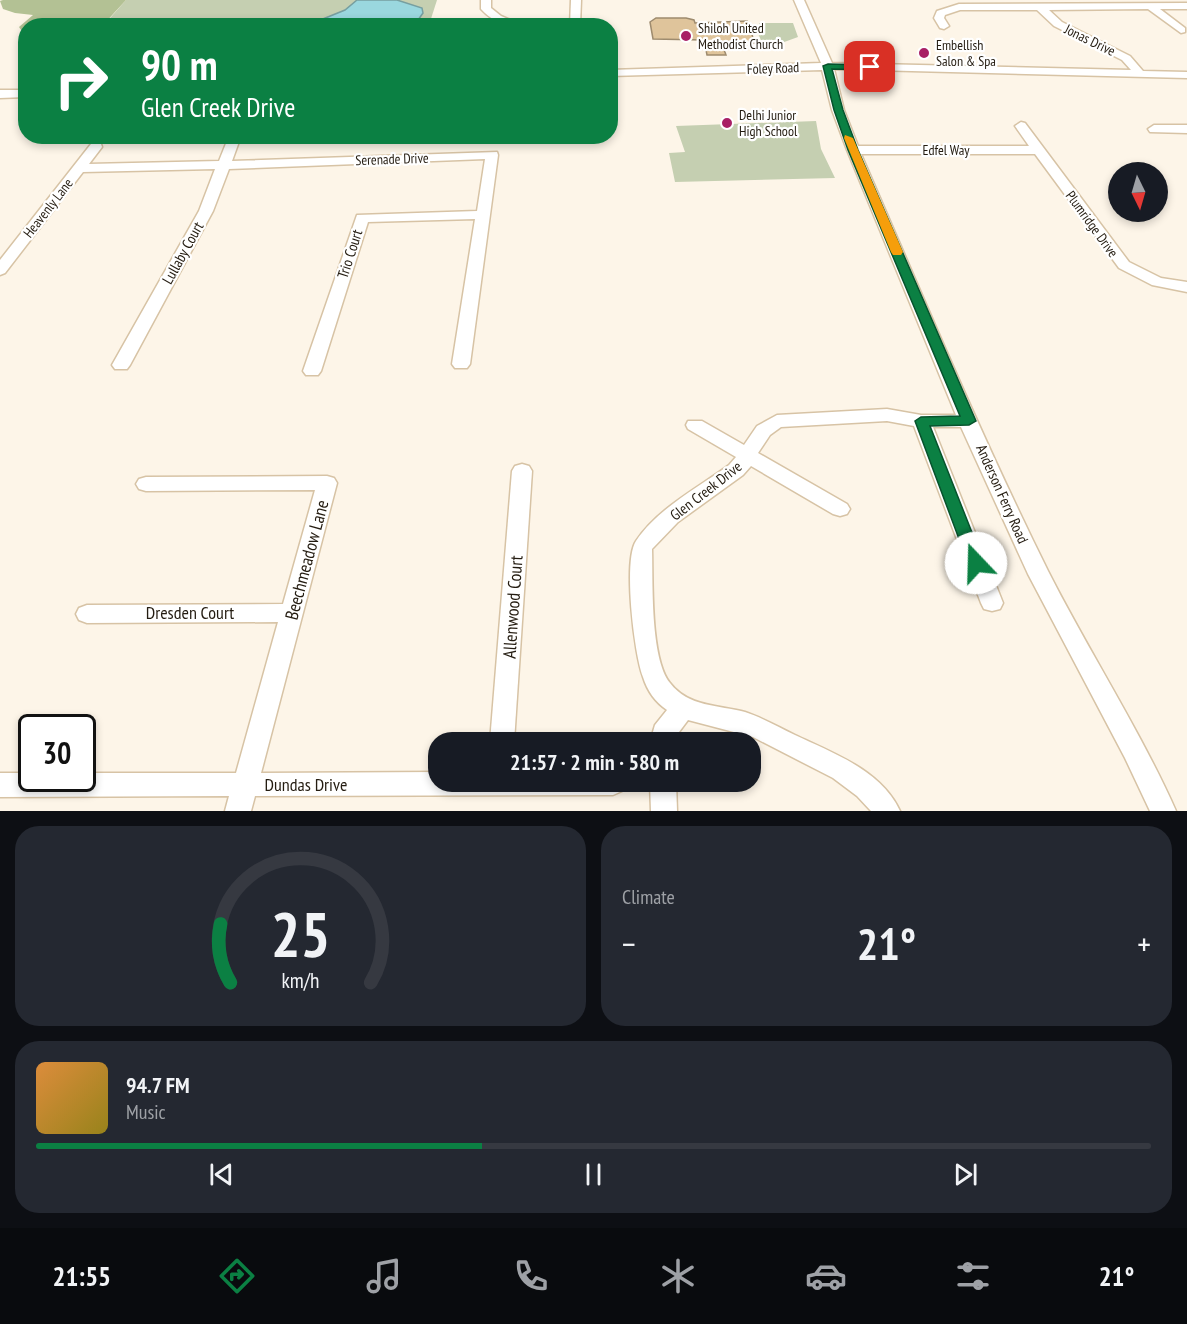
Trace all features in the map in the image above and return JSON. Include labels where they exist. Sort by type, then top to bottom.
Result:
[{"type":"street","points":[[486,0],[486,9],[500,18]]},
{"type":"street","points":[[575,18],[576,0]]},
{"type":"street","name":"Anderson Ferry Road","points":[[799,0],[828,66],[838,110],[853,150],[969,421],[1039,574],[1121,724],[1163,811]]},
{"type":"street","points":[[1150,6],[1181,30]]},
{"type":"street","points":[[944,26],[939,15],[953,8],[1187,6]]},
{"type":"street","name":"Jonas Drive","points":[[1040,7],[1058,24],[1126,58],[1140,74]]},
{"type":"street","name":"Foley Road","points":[[618,73],[828,66],[1187,75]]},
{"type":"street","points":[[0,94],[18,93]]},
{"type":"street","name":"Plumridge Drive","points":[[1021,126],[1124,265],[1157,282],[1187,287]]},
{"type":"street","points":[[1154,129],[1187,129]]},
{"type":"street","name":"Lullaby Court","points":[[121,365],[201,220],[232,144]]},
{"type":"street","name":"Heavenly Lane","points":[[0,270],[96,147]]},
{"type":"street","name":"Edfel Way","points":[[853,150],[1038,150]]},
{"type":"street","name":"Serenade Drive","points":[[79,168],[224,166],[492,155],[461,364]]},
{"type":"street","name":"Trio Court","points":[[312,371],[362,218],[483,215]]},
{"type":"street","name":"Glen Creek Drive","points":[[682,709],[662,690],[652,672],[646,650],[642,548],[647,538],[736,470],[748,455],[760,432],[767,425],[777,421],[887,415],[921,421],[969,421]]},
{"type":"street","points":[[921,421],[992,603]]},
{"type":"street","points":[[695,425],[840,509]]},
{"type":"street","name":"Allenwood Court","points":[[503,732],[522,471]]},
{"type":"street","name":"Beechmeadow Lane","points":[[146,484],[327,483],[238,811]]},
{"type":"street","name":"Dresden Court","points":[[87,614],[293,613]]},
{"type":"street","points":[[664,732],[682,709],[746,723],[841,768],[871,790],[887,811]]},
{"type":"street","name":"Dundas Drive","points":[[0,785],[428,784]]},
{"type":"street","points":[[663,792],[664,811]]},
{"type":"green space","points":[[126,0],[437,0],[431,18],[110,18]]},
{"type":"green space","points":[[126,0],[109,18],[30,18],[33,15],[3,9],[0,1]]},
{"type":"green space","points":[[759,23],[793,23],[798,37],[765,49],[755,27],[760,27]]},
{"type":"green space","points":[[816,121],[821,149],[835,178],[675,182],[669,153],[685,152],[676,126]]},
{"type":"water","points":[[357,0],[397,0],[422,8],[423,13],[419,18],[325,18],[345,10]]},
{"type":"building","name":"Shiloh United Methodist Church","points":[[656,18],[686,18],[694,20],[695,23],[747,21],[755,43],[722,44],[726,55],[707,55],[704,40],[653,39],[650,22]]},
{"type":"slow traffic","points":[[848,138],[897,252]]},
{"type":"place","name":"Shiloh United Methodist Church","points":[[686,36]]},
{"type":"place","name":"Embellish Salon & Spa","points":[[924,53]]},
{"type":"place","name":"Delhi Junior High School","points":[[727,123]]},
{"type":"route","points":[[870,67],[828,66],[838,110],[853,150],[969,421],[921,421],[976,563]]}]
